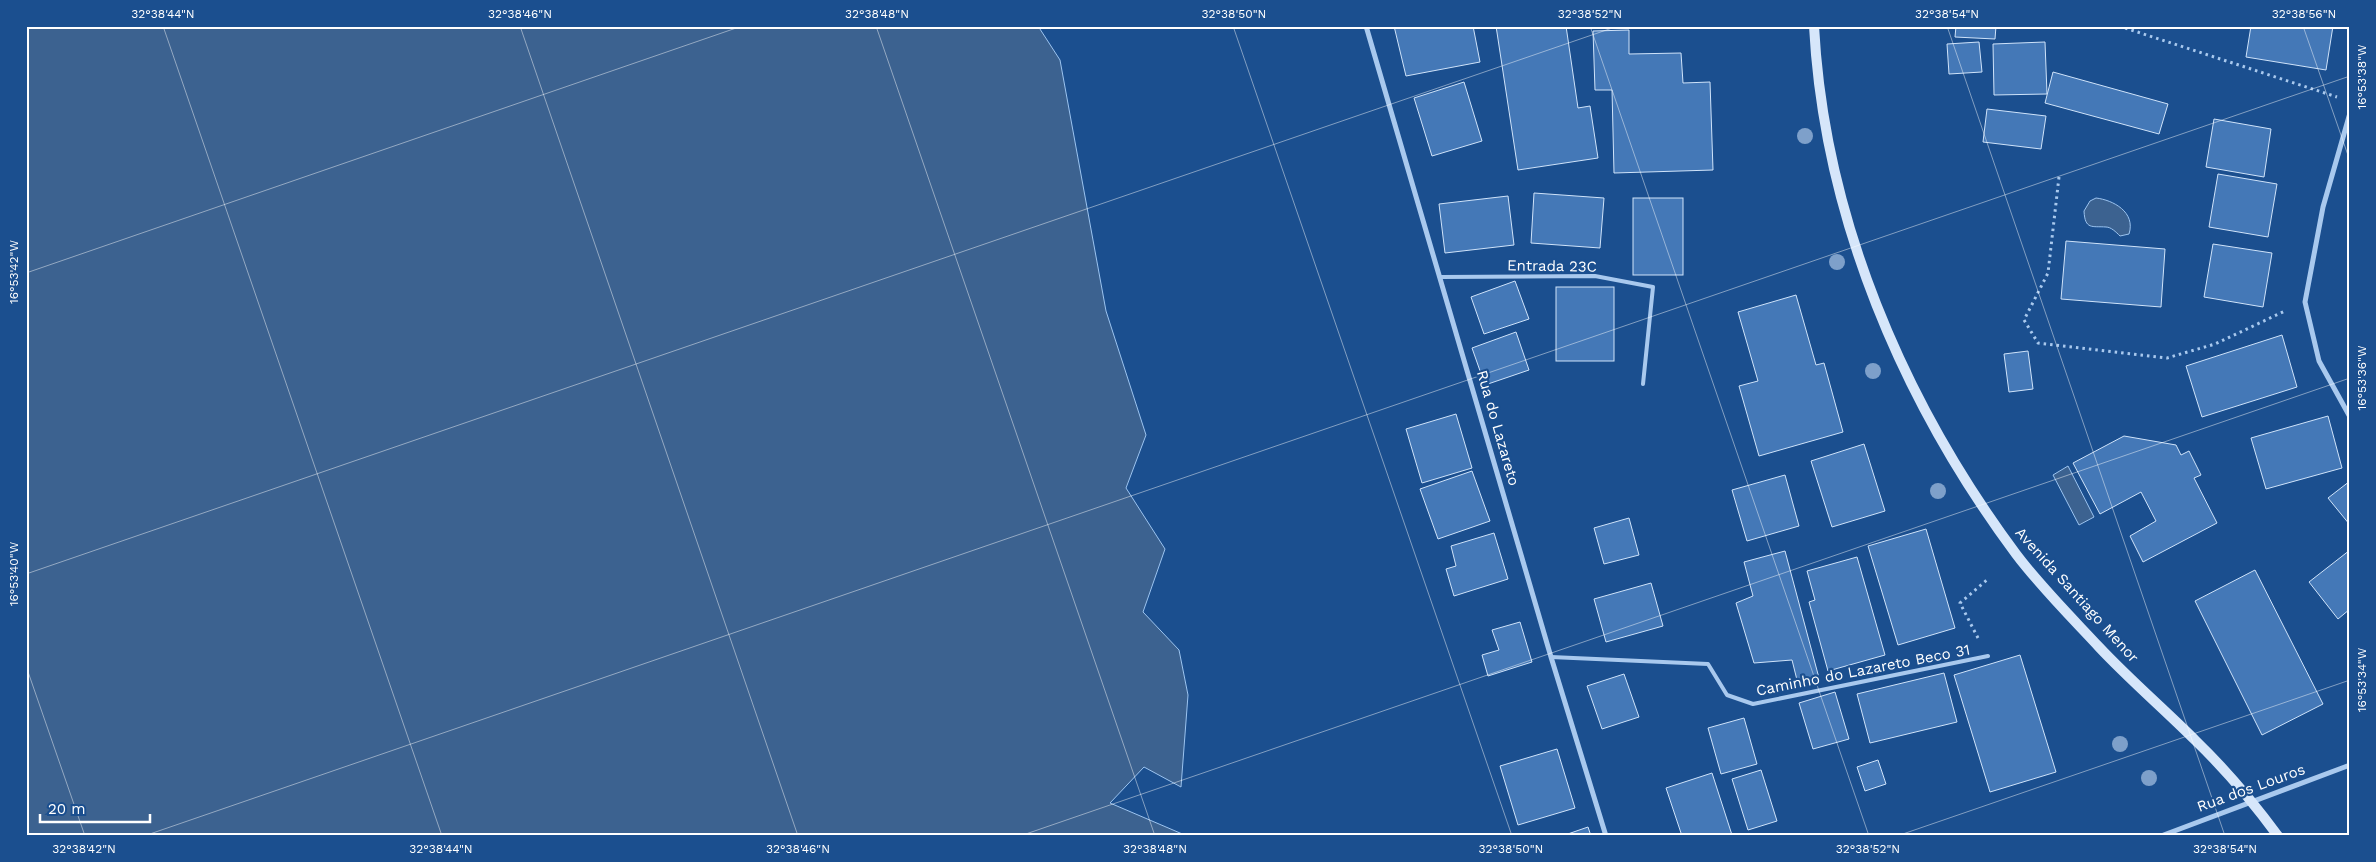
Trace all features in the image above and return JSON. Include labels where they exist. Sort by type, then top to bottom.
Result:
[{"type":"main road","name":"Avenida Santiago Menor","points":[[1814,26],[1816,62],[1832,160],[1849,224],[1874,297],[1901,363],[1942,439],[1972,490],[2018,556],[2100,648],[2198,743],[2252,802],[2278,836]]},
{"type":"street","name":"Rua do Lazareto","points":[[1366,26],[1551,657],[1606,836]]},
{"type":"street","points":[[2350,113],[2323,207],[2305,302],[2319,360],[2350,417]]},
{"type":"street","name":"Rua dos Louros","points":[[2161,836],[2350,765]]},
{"type":"lane","name":"Entrada 23C","points":[[1441,277],[1595,276],[1653,287],[1643,384]]},
{"type":"lane","name":"Caminho do Lazareto Beco 31","points":[[1551,657],[1708,664],[1727,695],[1754,704],[1988,656]]},
{"type":"path","points":[[2120,26],[2341,98]]},
{"type":"path","points":[[2059,177],[2048,273],[2024,320],[2038,343],[2167,358],[2215,344],[2305,302]]},
{"type":"path","points":[[1988,579],[1960,603],[1988,656]]},
{"type":"water","points":[[26,26],[1038,26],[1060,60],[1106,311],[1146,435],[1126,488],[1165,549],[1143,612],[1179,650],[1188,695],[1181,787],[1144,767],[1110,803],[1187,836],[26,836]]},
{"type":"water","points":[[2096,198],[2109,201],[2122,208],[2129,219],[2129,234],[2120,236],[2110,228],[2093,227],[2088,224],[2084,211],[2090,201]]},
{"type":"water","points":[[2068,466],[2094,517],[2079,525],[2053,475]]},
{"type":"building","points":[[1394,26],[1473,26],[1480,62],[1406,76]]},
{"type":"building","points":[[1496,26],[1566,26],[1578,108],[1590,106],[1598,158],[1518,170]]},
{"type":"building","points":[[1956,26],[1996,26],[1995,39],[1955,37]]},
{"type":"building","points":[[2251,26],[2333,26],[2326,70],[2246,57]]},
{"type":"building","points":[[1629,30],[1629,54],[1681,53],[1683,83],[1710,82],[1713,170],[1614,173],[1612,90],[1595,90],[1593,31]]},
{"type":"building","points":[[1979,42],[1982,72],[1949,74],[1947,44]]},
{"type":"building","points":[[2045,42],[2047,94],[1994,95],[1993,44]]},
{"type":"building","points":[[2053,72],[2168,104],[2159,134],[2045,103]]},
{"type":"building","points":[[1464,82],[1482,141],[1432,156],[1414,98]]},
{"type":"building","points":[[1987,109],[2046,116],[2041,149],[1983,142]]},
{"type":"building","points":[[2214,119],[2271,129],[2264,177],[2206,167]]},
{"type":"building","points":[[2218,174],[2277,184],[2268,237],[2209,227]]},
{"type":"building","points":[[1534,193],[1604,198],[1600,248],[1531,243]]},
{"type":"building","points":[[1508,196],[1514,245],[1445,253],[1439,204]]},
{"type":"building","points":[[1633,198],[1683,198],[1683,275],[1633,275]]},
{"type":"building","points":[[2066,241],[2165,249],[2161,307],[2061,299]]},
{"type":"building","points":[[2213,244],[2272,253],[2263,307],[2204,297]]},
{"type":"building","points":[[1515,281],[1529,319],[1484,334],[1471,297]]},
{"type":"building","points":[[1556,287],[1614,287],[1614,361],[1556,361]]},
{"type":"building","points":[[1796,295],[1816,365],[1824,363],[1843,432],[1759,456],[1739,386],[1758,381],[1738,312]]},
{"type":"building","points":[[1516,332],[1529,370],[1485,385],[1472,348]]},
{"type":"building","points":[[2282,335],[2297,387],[2202,417],[2186,366]]},
{"type":"building","points":[[2028,351],[2033,389],[2009,392],[2004,354]]},
{"type":"building","points":[[1456,414],[1472,468],[1422,483],[1406,429]]},
{"type":"building","points":[[2328,416],[2342,468],[2266,489],[2251,438]]},
{"type":"building","points":[[2124,436],[2176,445],[2181,455],[2189,451],[2201,475],[2194,478],[2217,523],[2143,562],[2130,536],[2156,521],[2141,492],[2100,514],[2073,463]]},
{"type":"building","points":[[1864,444],[1885,511],[1832,527],[1811,461]]},
{"type":"building","points":[[1472,471],[1490,521],[1438,539],[1420,489]]},
{"type":"building","points":[[1785,475],[1799,526],[1747,541],[1732,490]]},
{"type":"building","points":[[2350,481],[2350,525],[2328,498]]},
{"type":"building","points":[[1629,518],[1639,555],[1604,564],[1594,528]]},
{"type":"building","points":[[1926,529],[1955,628],[1898,645],[1868,546]]},
{"type":"building","points":[[1494,533],[1508,579],[1454,596],[1446,569],[1456,566],[1451,546]]},
{"type":"building","points":[[2350,550],[2350,609],[2338,619],[2309,582]]},
{"type":"building","points":[[1785,551],[1819,678],[1798,684],[1792,660],[1754,663],[1736,603],[1753,596],[1744,562]]},
{"type":"building","points":[[1857,557],[1885,655],[1828,671],[1809,602],[1815,600],[1807,571]]},
{"type":"building","points":[[2255,570],[2323,704],[2262,735],[2195,601]]},
{"type":"building","points":[[1651,583],[1663,626],[1606,642],[1594,599]]},
{"type":"building","points":[[1520,622],[1532,662],[1488,676],[1482,655],[1499,650],[1492,630]]},
{"type":"building","points":[[2020,655],[2056,772],[1990,792],[1954,675]]},
{"type":"building","points":[[1944,673],[1957,722],[1870,743],[1857,694]]},
{"type":"building","points":[[1624,674],[1639,717],[1602,729],[1587,686]]},
{"type":"building","points":[[1835,692],[1849,739],[1813,749],[1799,703]]},
{"type":"building","points":[[1744,718],[1757,764],[1721,774],[1708,728]]},
{"type":"building","points":[[1557,749],[1575,808],[1518,825],[1500,766]]},
{"type":"building","points":[[1878,760],[1886,784],[1865,791],[1857,767]]},
{"type":"building","points":[[1761,770],[1777,821],[1748,830],[1732,779]]},
{"type":"building","points":[[1712,773],[1732,835],[1682,836],[1666,788]]},
{"type":"building","points":[[1588,827],[1591,836],[1562,836]]}]
